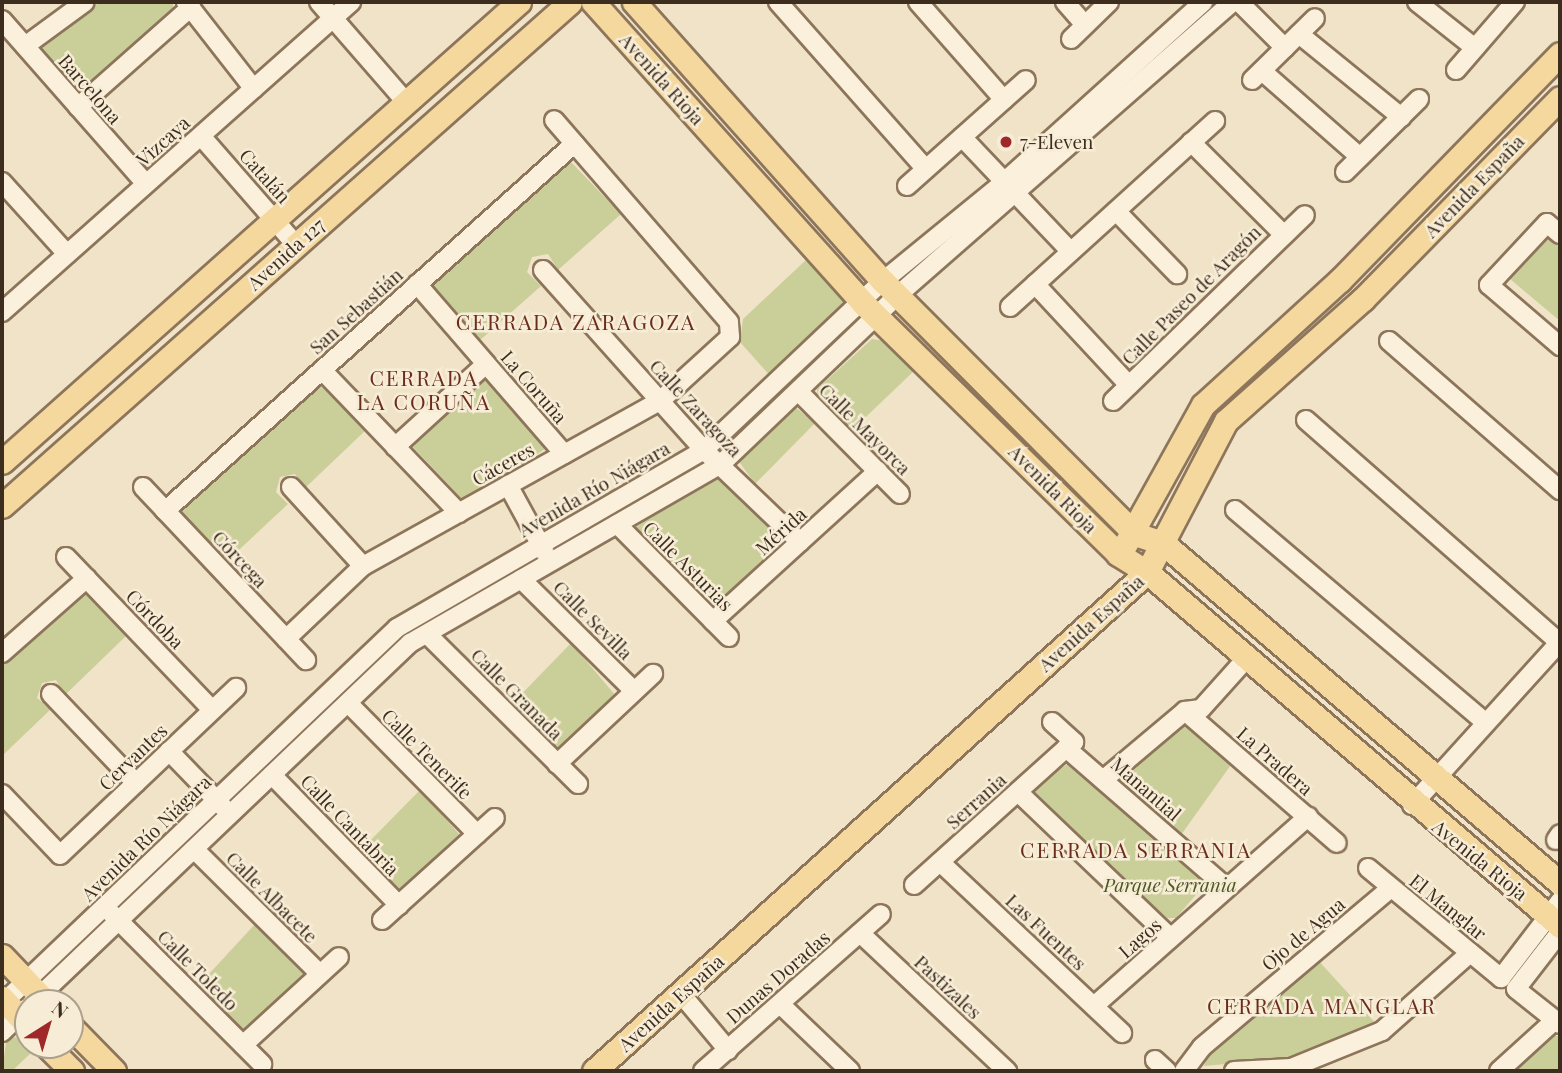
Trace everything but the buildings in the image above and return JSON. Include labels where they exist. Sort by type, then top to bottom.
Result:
[{"type":"main road","name":"Avenida 127","points":[[2,462],[519,2]]},
{"type":"main road","name":"Avenida 127","points":[[2,506],[570,2]]},
{"type":"main road","name":"Avenida Rioja","points":[[593,2],[872,310],[1118,554],[1147,572],[1412,805],[1557,919]]},
{"type":"main road","name":"Avenida Rioja","points":[[634,2],[891,288],[1135,534],[1163,543],[1434,780],[1560,883]]},
{"type":"main road","name":"Avenida España","points":[[1118,554],[1135,534],[1203,405],[1271,340],[1340,280],[1560,54]]},
{"type":"main road","name":"Avenida España","points":[[594,1071],[682,995],[1147,572],[1226,421],[1291,360],[1363,299],[1560,98]]},
{"type":"main road","points":[[1271,340],[1291,360]]},
{"type":"main road","points":[[927,365],[946,345]]},
{"type":"main road","points":[[971,407],[989,387]]},
{"type":"main road","points":[[2,956],[17,989]]},
{"type":"main road","points":[[84,1040],[114,1071]]},
{"type":"street","points":[[24,46],[85,2]]},
{"type":"street","points":[[319,2],[406,102]]},
{"type":"street","name":"Vizcaya","points":[[2,312],[351,2]]},
{"type":"street","points":[[778,2],[926,169]]},
{"type":"street","points":[[918,2],[1004,100]]},
{"type":"street","points":[[1065,2],[1085,25]]},
{"type":"street","points":[[1071,39],[1109,2]]},
{"type":"street","name":"Avenida Río Niágara","points":[[1010,188],[1203,2]]},
{"type":"street","name":"Avenida Río Niágara","points":[[39,989],[119,920],[348,703],[427,634],[720,465],[800,393],[891,288],[1233,2]]},
{"type":"street","points":[[1239,2],[1285,48]]},
{"type":"street","points":[[1418,2],[1475,48]]},
{"type":"street","points":[[1456,70],[1515,2]]},
{"type":"street","points":[[78,107],[189,4],[254,89]]},
{"type":"street","points":[[1315,18],[1257,75],[1360,157]]},
{"type":"street","name":"Barcelona","points":[[2,20],[146,184]]},
{"type":"street","points":[[1299,34],[1401,117]]},
{"type":"street","points":[[907,186],[1026,80]]},
{"type":"street","points":[[1345,173],[1419,99]]},
{"type":"street","points":[[554,120],[575,144]]},
{"type":"street","points":[[1010,307],[1215,121]]},
{"type":"street","name":"Catalán","points":[[201,136],[296,244]]},
{"type":"street","points":[[962,137],[1070,251]]},
{"type":"street","name":"Calle Paseo de Aragón","points":[[1191,142],[1283,234]]},
{"type":"street","name":"San Sebastián","points":[[165,511],[575,144]]},
{"type":"street","name":"Cáceres","points":[[286,639],[363,566],[660,401],[730,337],[729,322],[575,144]]},
{"type":"street","points":[[2,182],[67,254]]},
{"type":"street","name":"Calle Paseo de Aragón","points":[[1116,211],[1177,274]]},
{"type":"street","name":"Calle Paseo de Aragón","points":[[1113,401],[1305,215]]},
{"type":"street","points":[[1560,234],[1547,223],[1489,285],[1560,346]]},
{"type":"street","name":"Calle Zaragoza","points":[[543,270],[704,450],[800,542]]},
{"type":"street","name":"La Coruña","points":[[418,284],[564,454]]},
{"type":"street","name":"Calle Paseo de Aragón","points":[[1035,284],[1129,385]]},
{"type":"street","name":"Avenida Río Niágara","points":[[35,989],[104,906],[397,628],[704,450],[872,310]]},
{"type":"street","points":[[1389,341],[1560,490]]},
{"type":"street","points":[[395,447],[486,364]]},
{"type":"street","points":[[322,370],[458,513]]},
{"type":"street","name":"Calle Mayorca","points":[[800,393],[900,494]]},
{"type":"street","points":[[1306,421],[1560,642],[1412,805]]},
{"type":"street","name":"Mérida","points":[[713,621],[878,471]]},
{"type":"street","points":[[508,485],[550,562]]},
{"type":"street","name":"Córcega","points":[[143,487],[306,660]]},
{"type":"street","points":[[291,487],[363,566]]},
{"type":"street","points":[[1235,510],[1486,723]]},
{"type":"street","name":"Calle Asturias","points":[[617,524],[729,637]]},
{"type":"street","name":"Córdoba","points":[[66,557],[212,710]]},
{"type":"street","points":[[2,653],[87,578]]},
{"type":"street","name":"Calle Sevilla","points":[[521,579],[634,691]]},
{"type":"street","name":"Calle Granada","points":[[427,634],[578,784]]},
{"type":"street","points":[[1103,780],[1185,710],[1201,709],[1245,660]]},
{"type":"street","points":[[557,764],[653,674]]},
{"type":"street","name":"Cervantes","points":[[2,794],[60,855],[236,688]]},
{"type":"street","points":[[51,694],[136,783]]},
{"type":"street","name":"Calle Tenerife","points":[[348,703],[477,834]]},
{"type":"street","name":"La Pradera","points":[[1185,710],[1337,843]]},
{"type":"street","name":"Manantial","points":[[1052,722],[1074,742],[1066,748],[1227,888]]},
{"type":"street","name":"Serrania","points":[[914,885],[1066,748]]},
{"type":"street","points":[[169,751],[230,815]]},
{"type":"street","name":"Calle Cantabria","points":[[272,775],[399,905]]},
{"type":"street","points":[[1018,792],[1171,938]]},
{"type":"street","name":"Lagos","points":[[1094,1006],[1308,817]]},
{"type":"street","points":[[382,920],[495,818]]},
{"type":"street","name":"Calle Albacete","points":[[194,849],[320,974]]},
{"type":"street","name":"Las Fuentes","points":[[940,862],[1122,1033]]},
{"type":"street","name":"El Manglar","points":[[1368,868],[1501,978],[1557,919]]},
{"type":"street","name":"Ojo de Agua","points":[[1184,1071],[1202,1047],[1391,887]]},
{"type":"street","name":"Calle Toledo","points":[[104,906],[262,1064]]},
{"type":"street","name":"Dunas Doradas","points":[[703,1071],[881,915]]},
{"type":"street","points":[[1499,1071],[1558,1022],[1516,989],[1557,919]]},
{"type":"street","name":"Pastizales","points":[[860,933],[1007,1071]]},
{"type":"street","points":[[1234,1071],[1291,1068],[1382,1031],[1470,953]]},
{"type":"street","points":[[243,1045],[339,957]]},
{"type":"street","points":[[682,995],[728,1049]]},
{"type":"street","points":[[780,1004],[850,1071]]},
{"type":"street","name":"Avenida Río Niágara","points":[[2,1032],[14,1015]]},
{"type":"green space","points":[[100,2],[173,2],[173,9],[81,91],[74,89],[40,52],[42,44]]},
{"type":"green space","points":[[569,160],[621,214],[558,270],[548,254],[532,257],[527,272],[541,286],[479,341],[433,289],[434,280]]},
{"type":"green space","points":[[1547,236],[1560,247],[1560,321],[1510,279]]},
{"type":"green space","points":[[807,259],[846,302],[846,311],[772,378],[740,342],[743,319]]},
{"type":"green space","points":[[872,339],[885,341],[914,371],[850,432],[818,399],[817,389]]},
{"type":"green space","points":[[480,379],[490,381],[548,447],[464,501],[411,445]]},
{"type":"green space","points":[[319,385],[367,429],[305,488],[295,474],[280,477],[276,492],[288,504],[227,561],[181,514],[182,505]]},
{"type":"green space","points":[[795,407],[815,423],[755,484],[738,460]]},
{"type":"green space","points":[[714,473],[782,536],[781,546],[716,603],[635,528]]},
{"type":"green space","points":[[82,594],[91,596],[128,634],[65,695],[56,680],[42,683],[37,698],[51,709],[2,756],[2,666]]},
{"type":"green space","points":[[571,643],[616,696],[561,747],[552,746],[510,706]]},
{"type":"green space","name":"Parque Serrania","points":[[1181,725],[1192,726],[1233,762],[1181,835],[1122,780]]},
{"type":"green space","name":"Parque Serrania","points":[[1069,763],[1206,883],[1176,918],[1167,918],[1034,796],[1036,786]]},
{"type":"green space","points":[[420,790],[460,835],[403,888],[394,888],[359,852]]},
{"type":"green space","points":[[256,923],[303,970],[303,978],[245,1030],[238,1029],[197,987]]},
{"type":"green space","points":[[1317,959],[1378,1026],[1294,1058],[1204,1066],[1214,1043]]},
{"type":"green space","points":[[7,1036],[14,1037],[14,1059],[25,1059],[12,1071],[2,1071]]},
{"type":"green space","points":[[1551,1036],[1560,1036],[1560,1071],[1512,1071]]},
{"type":"place","name":"7-Eleven","points":[[1006,142]]},
{"type":"district","name":"CERRADA ZARAGOZA","points":[[576,321]]},
{"type":"district","name":"CERRADA LA CORUÑA","points":[[424,389]]},
{"type":"district","name":"CERRADA SERRANIA","points":[[1136,849]]},
{"type":"district","name":"CERRADA MANGLAR","points":[[1322,1005]]}]
